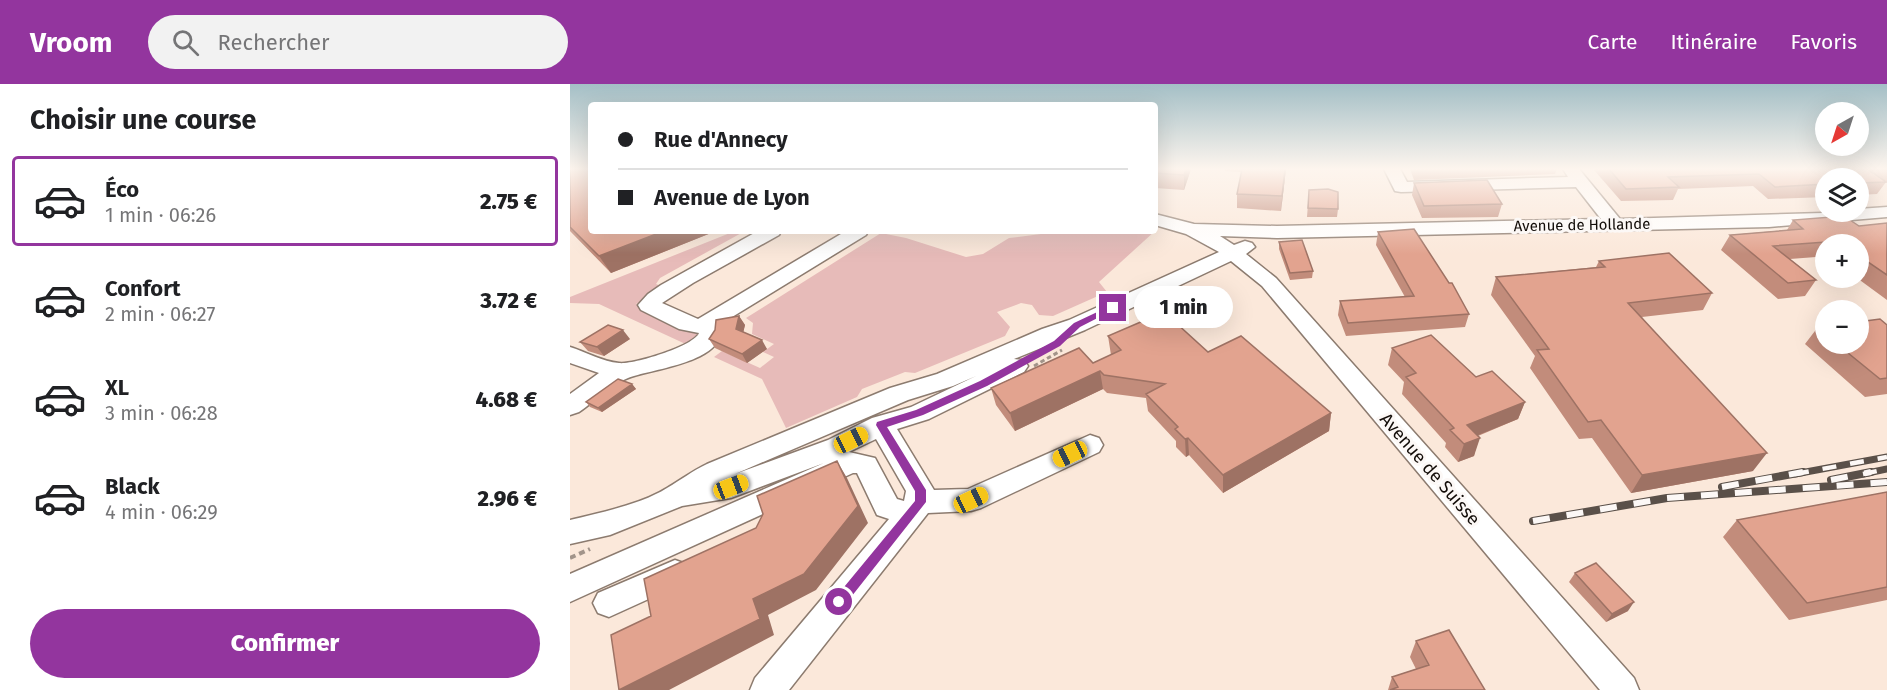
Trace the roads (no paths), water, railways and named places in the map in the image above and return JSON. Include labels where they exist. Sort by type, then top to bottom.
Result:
[{"type":"street","points":[[1592,197],[1615,225]]},
{"type":"street","name":"Avenue de Hollande","points":[[1193,230],[1277,232],[1615,225],[1769,221],[1887,212]]},
{"type":"street","name":"Avenue de Hollande","points":[[1158,220],[1193,230],[1234,252],[1277,232]]},
{"type":"street","points":[[767,234],[650,302],[649,305],[687,324],[695,326],[708,324],[854,234]]},
{"type":"street","points":[[676,497],[716,471],[899,394],[935,384],[996,360],[1234,252]]},
{"type":"street","name":"Avenue de Suisse","points":[[1234,252],[1269,282],[1622,690]]},
{"type":"street","points":[[570,406],[620,372],[671,360],[695,348],[708,338],[710,333],[708,324]]},
{"type":"street","points":[[570,532],[610,523],[845,428],[881,425],[920,412],[984,383],[1057,344],[1077,325]]},
{"type":"street","points":[[570,355],[620,372]]},
{"type":"street","points":[[881,425],[895,410],[935,384]]},
{"type":"street","points":[[767,690],[916,509],[920,490],[881,425]]},
{"type":"street","points":[[570,588],[851,462],[866,465],[887,507],[916,509],[971,500],[1090,445]]},
{"type":"street","points":[[749,508],[758,534]]},
{"type":"street","points":[[570,549],[610,523]]},
{"type":"street","points":[[609,603],[705,559]]},
{"type":"railway","points":[[1795,474],[1887,457]]},
{"type":"railway","points":[[1863,474],[1887,469]]},
{"type":"railway","points":[[1722,487],[1803,472]]},
{"type":"railway","points":[[1831,480],[1871,472]]},
{"type":"railway","points":[[1533,521],[1667,498],[1887,482]]}]
